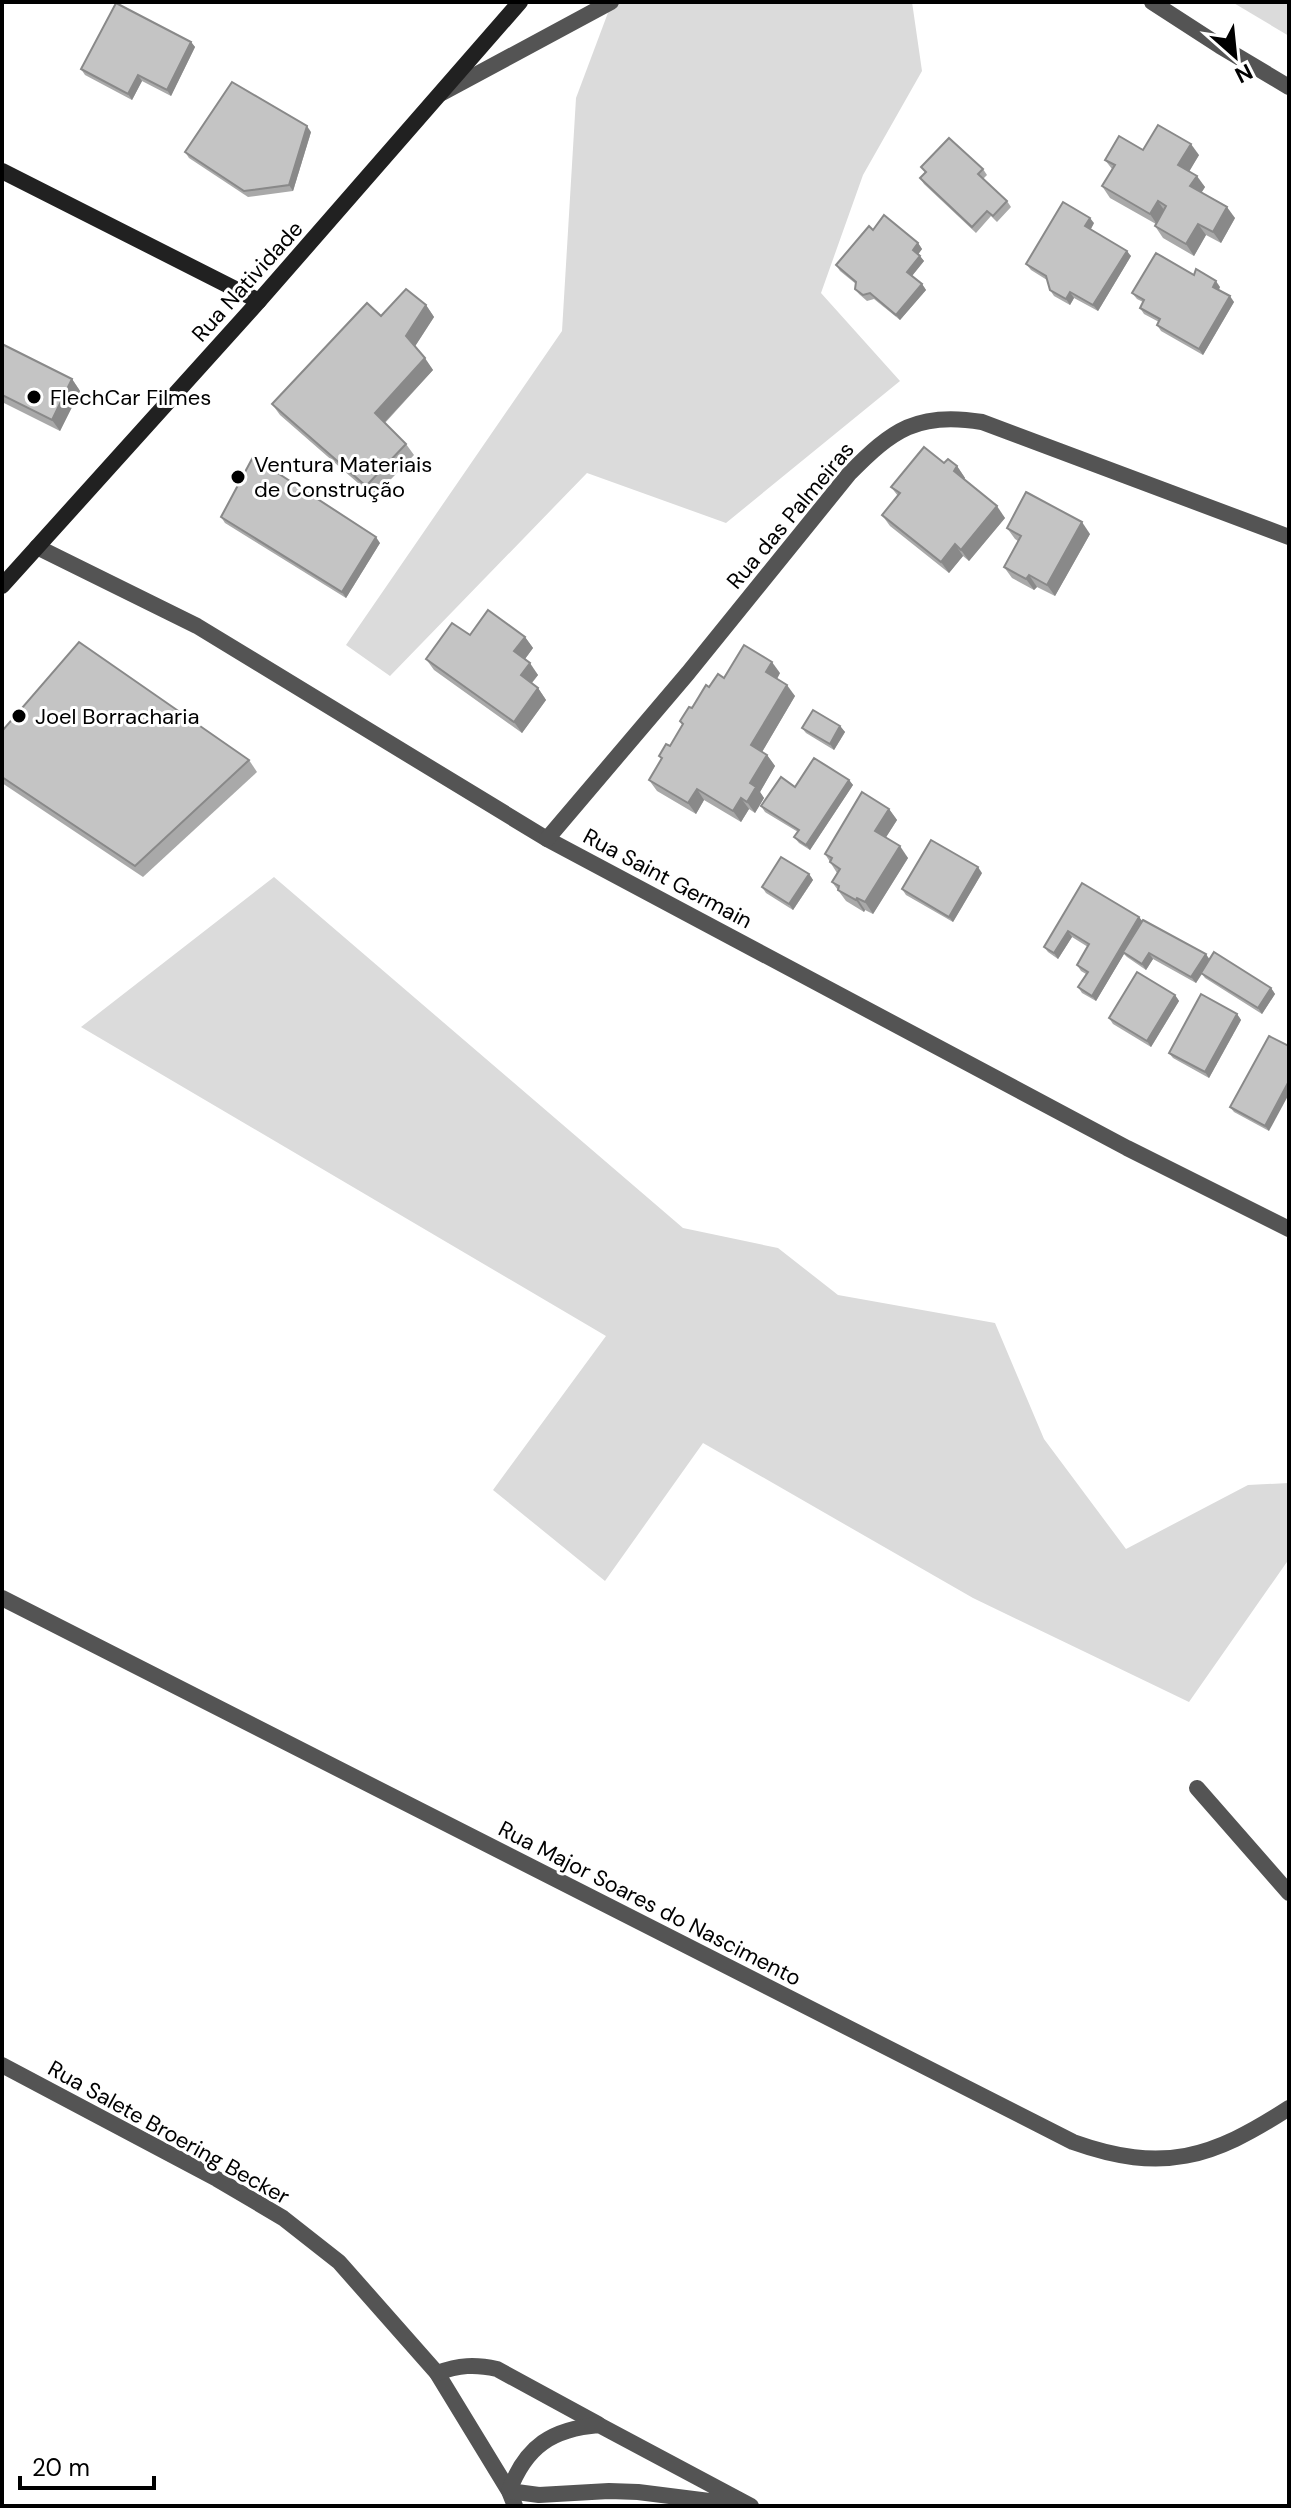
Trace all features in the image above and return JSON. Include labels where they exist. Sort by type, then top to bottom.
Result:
[{"type":"main road","name":"Rua Natividade","points":[[2,586],[259,301],[520,2]]},
{"type":"main road","points":[[2,171],[259,301]]},
{"type":"street","points":[[442,93],[611,2]]},
{"type":"street","points":[[1152,2],[1289,87]]},
{"type":"street","name":"Rua das Palmeiras","points":[[547,839],[688,673],[849,474],[879,446],[911,425],[944,418],[982,422],[1289,537]]},
{"type":"street","name":"Rua Saint Germain","points":[[37,547],[197,626],[547,839],[1127,1148],[1289,1229]]},
{"type":"street","name":"Rua Major Soares do Nascimento","points":[[2,1598],[1073,2142],[1128,2158],[1151,2160],[1178,2157],[1230,2143],[1289,2108]]},
{"type":"street","points":[[1197,1788],[1289,1893]]},
{"type":"street","name":"Rua Salete Broering Becker","points":[[2,2065],[217,2179],[283,2218],[339,2262],[437,2373],[512,2498]]},
{"type":"street","points":[[437,2373],[463,2365],[497,2369],[750,2506]]},
{"type":"street","points":[[599,2425],[579,2426],[541,2442],[516,2472],[512,2498],[609,2491],[750,2506]]},
{"type":"street","points":[[644,2506],[667,2495]]},
{"type":"shaded area","points":[[612,2],[912,2],[922,71],[863,175],[821,293],[900,381],[726,523],[587,473],[390,676],[346,645],[562,331],[576,98]]},
{"type":"shaded area","points":[[1232,2],[1289,2],[1289,36]]},
{"type":"shaded area","points":[[274,877],[683,1228],[778,1248],[838,1295],[995,1323],[1044,1439],[1126,1549],[1248,1485],[1289,1483],[1289,1559],[1189,1702],[973,1598],[703,1443],[605,1581],[493,1490],[606,1336],[81,1027]]},
{"type":"building","points":[[116,3],[191,42],[167,90],[138,75],[128,94],[81,69]]},
{"type":"building","points":[[232,82],[307,126],[289,185],[244,191],[185,152]]},
{"type":"building","points":[[1158,125],[1191,144],[1178,165],[1197,176],[1190,186],[1227,207],[1213,232],[1198,224],[1186,244],[1155,226],[1166,206],[1158,201],[1150,214],[1102,186],[1115,165],[1105,160],[1119,136],[1143,150]]},
{"type":"building","points":[[949,138],[983,169],[978,174],[1007,201],[993,216],[987,211],[972,227],[920,178],[926,172],[921,167]]},
{"type":"building","points":[[1063,202],[1090,218],[1085,226],[1127,251],[1093,305],[1070,292],[1066,299],[1050,290],[1046,276],[1026,264]]},
{"type":"building","points":[[884,215],[918,243],[913,250],[920,256],[907,272],[922,284],[896,315],[870,293],[863,295],[855,289],[856,282],[836,265],[869,226],[873,230]]},
{"type":"building","points":[[1156,253],[1194,275],[1196,269],[1216,281],[1213,287],[1230,296],[1199,349],[1157,325],[1160,319],[1140,308],[1144,300],[1132,293]]},
{"type":"building","points":[[406,289],[426,305],[406,336],[425,358],[375,413],[406,444],[366,486],[272,404],[367,303],[381,316]]},
{"type":"building","points":[[2,344],[72,379],[52,420],[2,395]]},
{"type":"building","points":[[924,447],[944,463],[948,459],[957,466],[954,471],[997,506],[961,550],[955,544],[941,562],[882,515],[900,493],[891,487]]},
{"type":"building","points":[[253,457],[376,537],[342,592],[221,517]]},
{"type":"building","points":[[1026,492],[1082,522],[1047,585],[1029,575],[1026,579],[1004,567],[1021,536],[1007,528]]},
{"type":"building","points":[[488,610],[525,637],[514,651],[530,663],[521,675],[538,688],[514,722],[426,659],[452,623],[470,635]]},
{"type":"building","points":[[79,642],[249,760],[135,866],[2,777],[2,731]]},
{"type":"building","points":[[744,645],[772,662],[766,672],[787,685],[751,745],[767,755],[750,783],[756,787],[747,802],[741,798],[733,811],[697,789],[688,803],[649,780],[666,744],[670,746],[683,724],[680,721],[689,707],[692,708],[706,685],[709,687],[718,674],[724,678]]},
{"type":"building","points":[[813,710],[840,726],[830,744],[802,728]]},
{"type":"building","points":[[814,758],[849,780],[806,845],[794,837],[799,830],[761,806],[781,777],[795,787]]},
{"type":"building","points":[[862,792],[889,809],[875,831],[900,846],[865,902],[838,890],[839,886],[832,882],[840,869],[825,854]]},
{"type":"building","points":[[931,840],[978,867],[949,917],[902,889]]},
{"type":"building","points":[[781,857],[809,874],[789,904],[762,887]]},
{"type":"building","points":[[1082,883],[1139,917],[1092,996],[1078,987],[1088,972],[1077,965],[1089,944],[1068,931],[1054,953],[1044,947]]},
{"type":"building","points":[[1143,920],[1206,954],[1191,977],[1149,953],[1142,964],[1123,952]]},
{"type":"building","points":[[1214,952],[1271,988],[1258,1008],[1201,973]]},
{"type":"building","points":[[1137,972],[1175,995],[1147,1041],[1109,1018]]},
{"type":"building","points":[[1201,994],[1237,1014],[1205,1072],[1169,1053]]},
{"type":"building","points":[[1269,1036],[1289,1046],[1289,1081],[1265,1126],[1230,1107]]},
{"type":"place","name":"FlechCar Filmes","points":[[34,397]]},
{"type":"place","name":"Ventura Materiais de Construção","points":[[238,477]]},
{"type":"place","name":"Joel Borracharia","points":[[19,716]]}]
